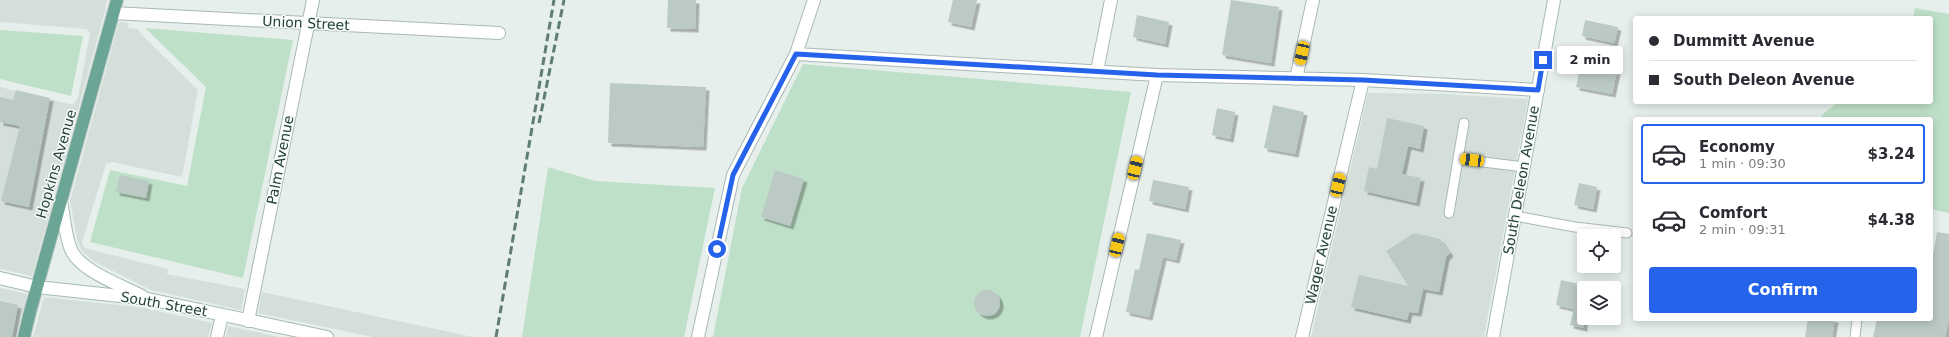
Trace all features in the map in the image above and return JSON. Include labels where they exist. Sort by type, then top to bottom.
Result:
[{"type":"main road","name":"Hopkins Avenue","points":[[24,337],[117,0]]},
{"type":"street","name":"Palm Avenue","points":[[248,321],[313,0]]},
{"type":"street","points":[[698,337],[733,175],[796,54],[814,0]]},
{"type":"street","points":[[1097,71],[1111,0]]},
{"type":"street","points":[[1296,79],[1312,0]]},
{"type":"street","name":"South Deleon Avenue","points":[[1493,337],[1554,0]]},
{"type":"street","name":"Union Street","points":[[113,13],[499,33]]},
{"type":"street","points":[[796,54],[1157,75],[1363,80],[1538,90]]},
{"type":"street","points":[[1096,337],[1157,75]]},
{"type":"street","name":"Wager Avenue","points":[[1302,337],[1363,80]]},
{"type":"street","points":[[61,201],[70,247],[75,258],[89,269],[148,299]]},
{"type":"street","name":"South Street","points":[[0,278],[37,287],[148,299],[222,316],[327,337]]},
{"type":"street","points":[[217,337],[222,316]]},
{"type":"lane","points":[[1449,213],[1464,124]]},
{"type":"lane","points":[[1459,159],[1524,167]]},
{"type":"lane","points":[[1515,216],[1575,227],[1627,233]]},
{"type":"lane","points":[[1855,337],[1857,321]]},
{"type":"shaded area","points":[[0,0],[108,0],[55,193],[51,194],[53,201],[32,276],[0,269],[0,87],[74,104],[78,98],[90,33],[86,29],[0,22]]},
{"type":"shaded area","points":[[119,22],[129,23],[128,28],[138,29],[141,34],[198,90],[182,177],[112,162],[106,164],[82,242],[84,247],[168,269],[167,274],[245,289],[241,310],[151,290],[93,261],[82,251],[78,243],[70,201]]},
{"type":"shaded area","points":[[1368,93],[1444,94],[1528,99],[1484,337],[1311,337]]},
{"type":"shaded area","points":[[0,288],[27,294],[16,337],[0,337]]},
{"type":"shaded area","points":[[262,292],[473,337],[373,337],[258,313]]},
{"type":"shaded area","points":[[44,297],[146,308],[152,311],[212,323],[208,337],[33,337]]},
{"type":"shaded area","points":[[228,326],[279,337],[226,337]]},
{"type":"green space","points":[[1915,8],[1949,14],[1949,213],[1933,209],[1933,117],[1821,117],[1836,104],[1933,104],[1933,16],[1913,16]]},
{"type":"green space","points":[[145,28],[293,40],[243,278],[90,242],[110,170],[187,186],[206,87]]},
{"type":"green space","points":[[0,30],[83,36],[71,96],[0,79]]},
{"type":"green space","points":[[803,64],[1131,92],[1080,337],[713,337],[742,188]]},
{"type":"green space","points":[[548,167],[595,181],[715,188],[684,337],[522,337]]},
{"type":"building","points":[[668,0],[696,0],[695,29],[667,28]]},
{"type":"building","points":[[953,0],[977,0],[971,27],[948,22]]},
{"type":"building","points":[[1231,0],[1279,7],[1271,63],[1222,55]]},
{"type":"building","points":[[1137,15],[1169,22],[1165,44],[1133,37]]},
{"type":"building","points":[[1585,20],[1618,27],[1614,43],[1582,36]]},
{"type":"building","points":[[1581,64],[1617,71],[1612,94],[1576,87]]},
{"type":"building","points":[[610,83],[706,87],[703,147],[608,143]]},
{"type":"building","points":[[16,90],[50,98],[29,207],[1,201],[20,126],[0,122],[0,97],[13,100]]},
{"type":"building","points":[[1273,105],[1304,112],[1295,154],[1264,148]]},
{"type":"building","points":[[1217,108],[1235,112],[1230,139],[1212,135]]},
{"type":"building","points":[[1387,118],[1424,126],[1420,149],[1408,146],[1402,174],[1421,178],[1416,203],[1364,191],[1369,167],[1377,169]]},
{"type":"building","points":[[775,170],[804,179],[790,226],[761,217]]},
{"type":"building","points":[[120,175],[149,181],[146,198],[116,192]]},
{"type":"building","points":[[1153,180],[1189,187],[1185,209],[1149,201]]},
{"type":"building","points":[[1579,183],[1597,187],[1593,209],[1574,205]]},
{"type":"building","points":[[1937,232],[1949,234],[1949,318],[1945,337],[1873,337],[1877,321],[1933,321],[1933,255]]},
{"type":"building","points":[[1147,233],[1181,240],[1176,260],[1163,257],[1149,317],[1126,312],[1135,269],[1139,270]]},
{"type":"building","points":[[1414,233],[1440,239],[1450,253],[1446,257],[1439,292],[1423,289],[1418,313],[1409,312],[1407,320],[1351,307],[1359,275],[1408,286],[1386,251]]},
{"type":"building","points":[[1561,280],[1577,283],[1577,325],[1584,325],[1584,328],[1570,325],[1574,309],[1556,305]]},
{"type":"building","points":[[987,290],[996,294],[1000,303],[996,312],[987,316],[978,312],[974,303],[978,294]]},
{"type":"building","points":[[0,301],[18,305],[12,337],[0,337]]},
{"type":"building","points":[[1808,321],[1835,321],[1832,337],[1805,337]]},
{"type":"railway","points":[[496,337],[554,0]]},
{"type":"railway","points":[[539,123],[564,0]]},
{"type":"route","points":[[717,249],[733,175],[796,54],[1157,75],[1363,80],[1538,90],[1543,60]]}]
